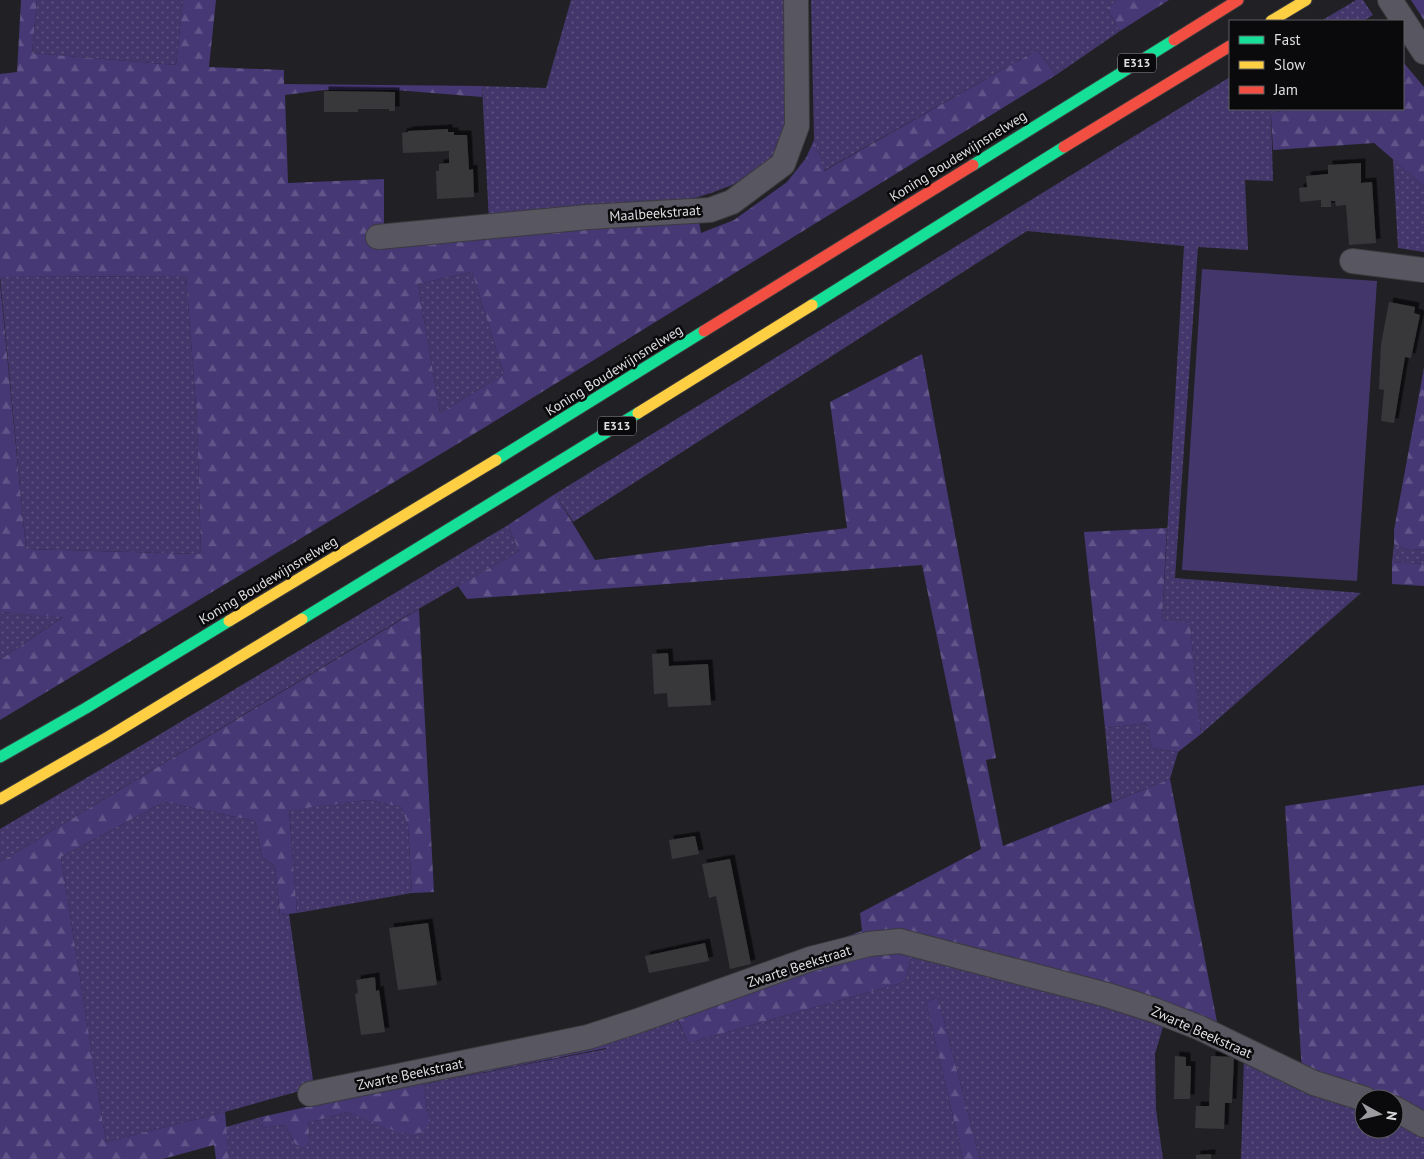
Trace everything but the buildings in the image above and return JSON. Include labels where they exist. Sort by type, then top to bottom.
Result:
[{"type":"highway","name":"Koning Boudewijnsnelweg","points":[[0,757],[86,708],[546,429],[1238,0]]},
{"type":"highway","points":[[1273,20],[1306,0]]},
{"type":"highway","name":"E313","points":[[0,799],[108,738],[578,450],[1063,147],[1229,47]]},
{"type":"street","name":"Maalbeekstraat","points":[[378,237],[588,218],[710,210],[732,202],[783,164],[798,126],[796,0]]},
{"type":"street","points":[[1390,0],[1403,20]]},
{"type":"street","points":[[1404,21],[1420,46]]},
{"type":"street","points":[[1352,261],[1424,270]]},
{"type":"street","name":"Zwarte Beekstraat","points":[[310,1094],[588,1037],[810,959],[869,944],[900,941],[1107,995],[1154,1010],[1200,1028],[1314,1083],[1354,1096]]},
{"type":"street","points":[[1404,1114],[1424,1126]]},
{"type":"shaded area","points":[[37,0],[183,0],[176,65],[32,53]]},
{"type":"shaded area","points":[[571,0],[784,0],[786,44],[785,125],[780,144],[772,157],[750,176],[737,183],[695,198],[489,221],[482,86],[546,88]]},
{"type":"shaded area","points":[[811,0],[1117,0],[1107,8],[1120,31],[1056,75],[1037,50],[823,171],[814,140]]},
{"type":"shaded area","points":[[1356,0],[1363,0],[1373,15],[1365,20],[1323,20]]},
{"type":"shaded area","points":[[1229,78],[1229,110],[1286,110],[1271,113],[1273,181],[1245,180],[1248,250],[1198,247],[1175,578],[1361,593],[1201,734],[1190,624],[1162,620],[1184,246],[1027,231],[573,522],[555,494]]},
{"type":"shaded area","points":[[1393,159],[1424,186],[1424,252],[1398,248]]},
{"type":"shaded area","points":[[1202,269],[1377,281],[1357,581],[1182,570]]},
{"type":"shaded area","points":[[472,272],[504,374],[440,413],[418,284]]},
{"type":"shaded area","points":[[186,276],[197,420],[201,554],[26,549],[0,277]]},
{"type":"shaded area","points":[[508,525],[519,551],[408,615],[0,862],[0,829]]},
{"type":"shaded area","points":[[1394,544],[1409,550],[1424,549],[1424,564],[1392,562]]},
{"type":"shaded area","points":[[0,612],[64,616],[0,660]]},
{"type":"shaded area","points":[[1147,723],[1152,748],[1178,752],[1170,779],[1112,802],[1105,728]]},
{"type":"shaded area","points":[[368,800],[401,807],[408,826],[412,893],[297,913],[289,809]]},
{"type":"shaded area","points":[[164,802],[255,821],[262,857],[275,866],[280,915],[289,914],[314,1087],[106,1142],[61,857]]},
{"type":"shaded area","points":[[913,949],[1165,1020],[1155,1054],[1156,1109],[1163,1159],[980,1159],[938,997],[926,1002],[963,1159],[229,1159],[226,1127],[261,1117],[263,1128],[285,1125],[295,1144],[310,1138],[308,1123],[347,1112],[364,1117],[428,1111],[421,1085],[606,1049],[605,1038],[677,1018],[688,1043],[905,982]]},
{"type":"shaded area","points":[[1244,1056],[1354,1101],[1354,1139],[1404,1139],[1404,1122],[1424,1133],[1424,1159],[1241,1159]]},
{"type":"green space","points":[[21,0],[37,0],[32,53],[176,65],[183,0],[216,0],[209,67],[284,70],[284,84],[482,86],[482,97],[395,90],[324,90],[285,95],[288,183],[384,179],[384,227],[575,211],[695,198],[701,233],[734,220],[787,182],[806,158],[814,140],[824,171],[1037,50],[1056,75],[482,429],[0,720],[0,660],[63,617],[0,612],[0,283],[26,549],[201,554],[197,420],[186,276],[0,277],[0,74],[17,72]],"holes":[[[472,272],[504,374],[440,413],[418,284]]]},
{"type":"green space","points":[[1117,0],[1169,0],[1120,31],[1107,8]]},
{"type":"green space","points":[[1411,0],[1424,0],[1424,20]]},
{"type":"green space","points":[[1404,63],[1424,87],[1424,186],[1374,143],[1273,150],[1271,113],[1286,110],[1404,110]]},
{"type":"green space","points":[[922,354],[996,758],[986,760],[1003,846],[1170,779],[1219,1032],[913,949],[905,982],[688,1043],[670,1000],[862,931],[860,913],[981,849],[922,565],[467,599],[458,586],[519,551],[508,525],[555,494],[595,560],[847,528],[830,402]]},
{"type":"green space","points":[[1424,368],[1424,549],[1409,550],[1394,544],[1394,530]]},
{"type":"green space","points":[[1167,528],[1162,620],[1190,623],[1201,734],[1178,752],[1152,748],[1147,723],[1105,728],[1084,532]]},
{"type":"green space","points":[[1392,562],[1424,564],[1424,586],[1392,584]]},
{"type":"green space","points":[[419,609],[434,892],[412,893],[408,826],[401,807],[368,800],[289,810],[297,913],[280,915],[275,866],[262,857],[255,821],[164,802],[61,857],[106,1142],[225,1112],[229,1159],[216,1159],[214,1145],[163,1159],[0,1159],[0,862]]},
{"type":"green space","points":[[1424,785],[1424,1118],[1404,1105],[1404,1089],[1354,1090],[1302,1072],[1285,806]]},
{"type":"green space","points":[[938,997],[980,1159],[963,1159],[926,1002]]},
{"type":"green space","points":[[605,1025],[606,1048],[422,1085],[430,1122],[424,1132],[412,1134],[398,1132],[347,1112],[308,1123],[310,1139],[305,1147],[295,1144],[285,1125],[263,1128],[261,1117],[401,1086]]},
{"type":"traffic: fast","points":[[973,165],[1174,40]]},
{"type":"traffic: fast","points":[[812,305],[1064,147]]},
{"type":"traffic: fast","points":[[496,460],[704,331]]},
{"type":"traffic: fast","points":[[302,619],[638,413]]},
{"type":"traffic: fast","points":[[0,757],[86,708],[229,621]]},
{"type":"traffic: slow","points":[[1273,20],[1306,0]]},
{"type":"traffic: slow","points":[[638,413],[812,305]]},
{"type":"traffic: slow","points":[[229,621],[496,460]]},
{"type":"traffic: slow","points":[[0,799],[108,737],[302,619]]},
{"type":"traffic: jam","points":[[1174,40],[1238,0]]},
{"type":"traffic: jam","points":[[1064,147],[1229,47]]},
{"type":"traffic: jam","points":[[704,331],[973,165]]}]
